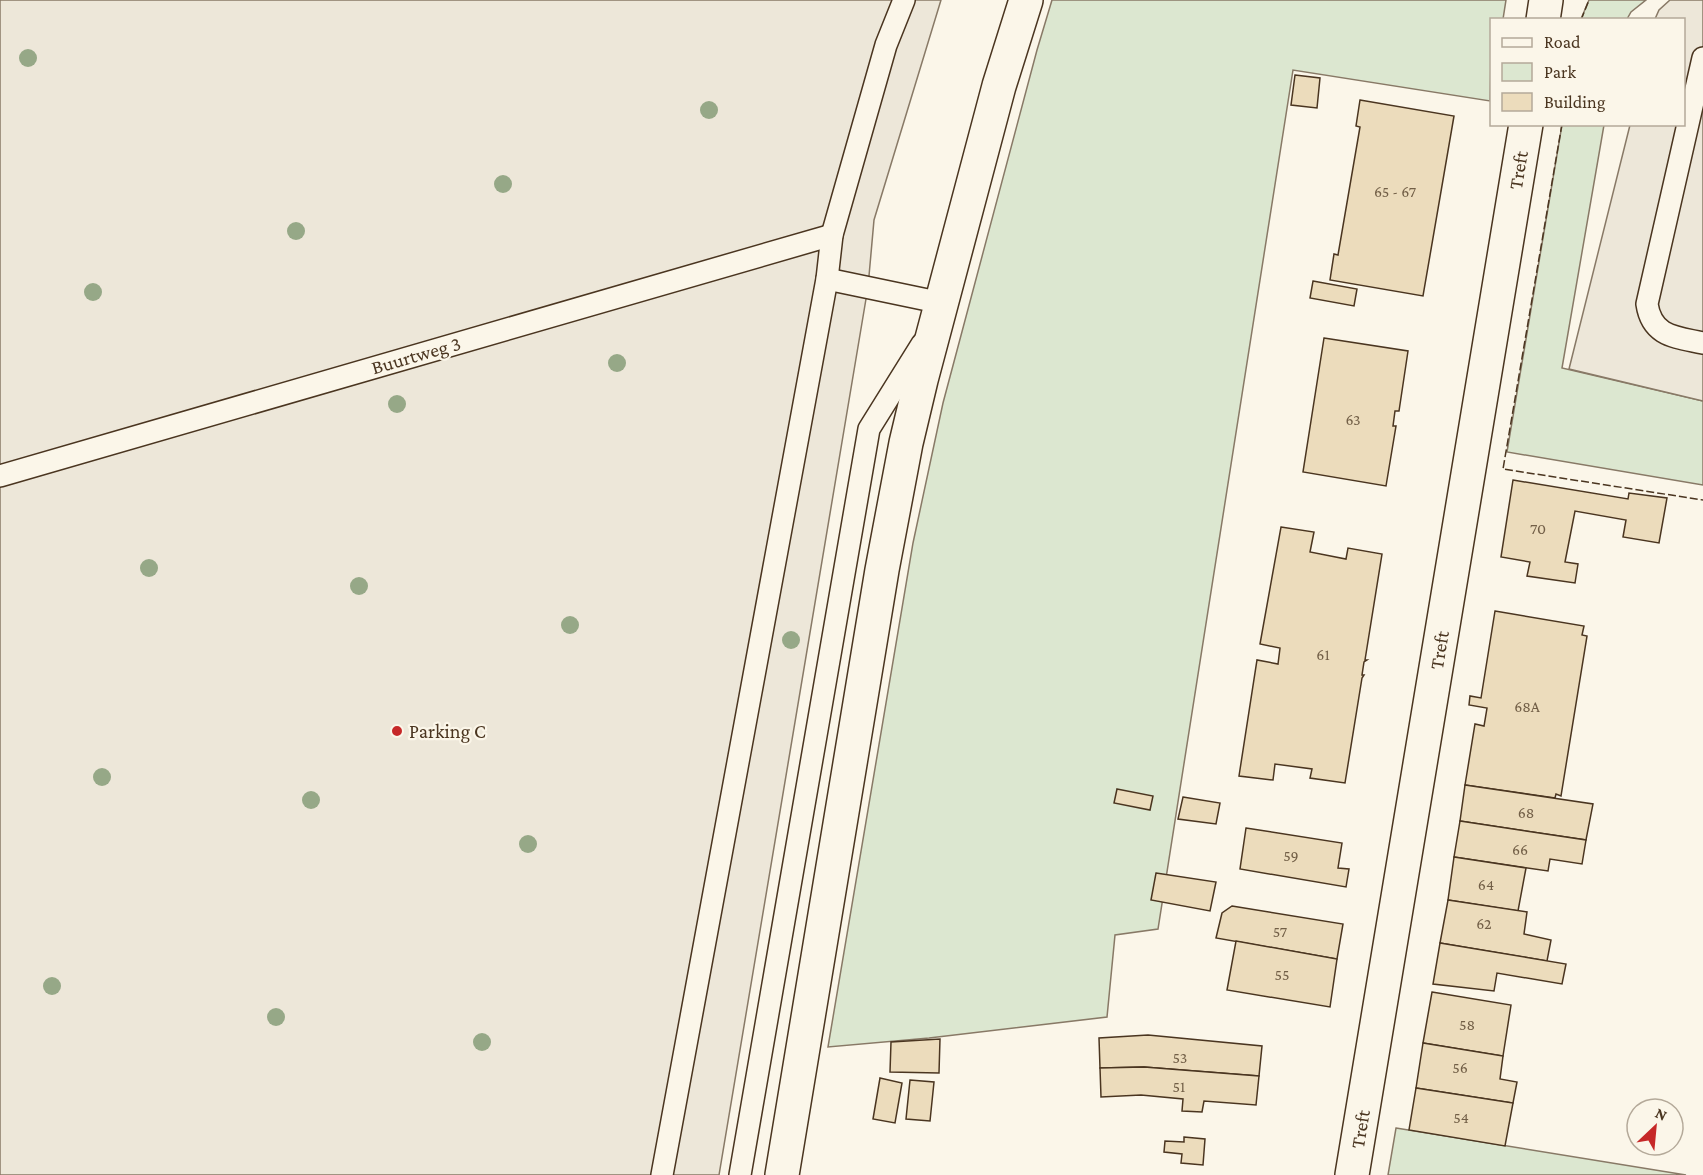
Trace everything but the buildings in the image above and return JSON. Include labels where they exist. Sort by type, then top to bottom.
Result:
[{"type":"main road","points":[[782,1175],[884,558],[906,443],[999,86],[1026,0]]},
{"type":"main road","points":[[1543,18],[1546,0]]},
{"type":"main road","name":"Treft","points":[[1352,1175],[1526,126]]},
{"type":"lane","points":[[662,1175],[827,279],[832,235],[886,45],[903,0]]},
{"type":"lane","points":[[1703,58],[1647,304],[1648,315],[1662,332],[1703,344]]},
{"type":"lane","name":"Buurtweg 3","points":[[0,476],[832,235]]},
{"type":"lane","points":[[740,1175],[869,429],[940,310],[827,279]]},
{"type":"green space","points":[[1052,0],[1506,0],[1503,18],[1490,18],[1490,101],[1293,70],[1158,929],[1115,935],[1107,1017],[929,1038],[828,1047],[913,543],[943,403]]},
{"type":"green space","points":[[1589,0],[1646,0],[1631,12],[1628,18],[1581,18]]},
{"type":"green space","points":[[1562,126],[1604,126],[1562,368],[1703,401],[1703,485],[1507,452]]},
{"type":"green space","points":[[1396,1128],[1686,1175],[1388,1175]]},
{"type":"shaded area","name":"Parking C","points":[[0,0],[941,0],[874,220],[868,287],[719,1175],[0,1175]]},
{"type":"shaded area","points":[[1670,0],[1703,0],[1703,401],[1569,369],[1630,126],[1685,126],[1685,18],[1655,18],[1659,10]]},
{"type":"fence","points":[[1582,18],[1589,0]]},
{"type":"fence","points":[[1562,126],[1503,469],[1703,500]]},
{"type":"place","name":"Parking C","points":[[397,731]]}]
